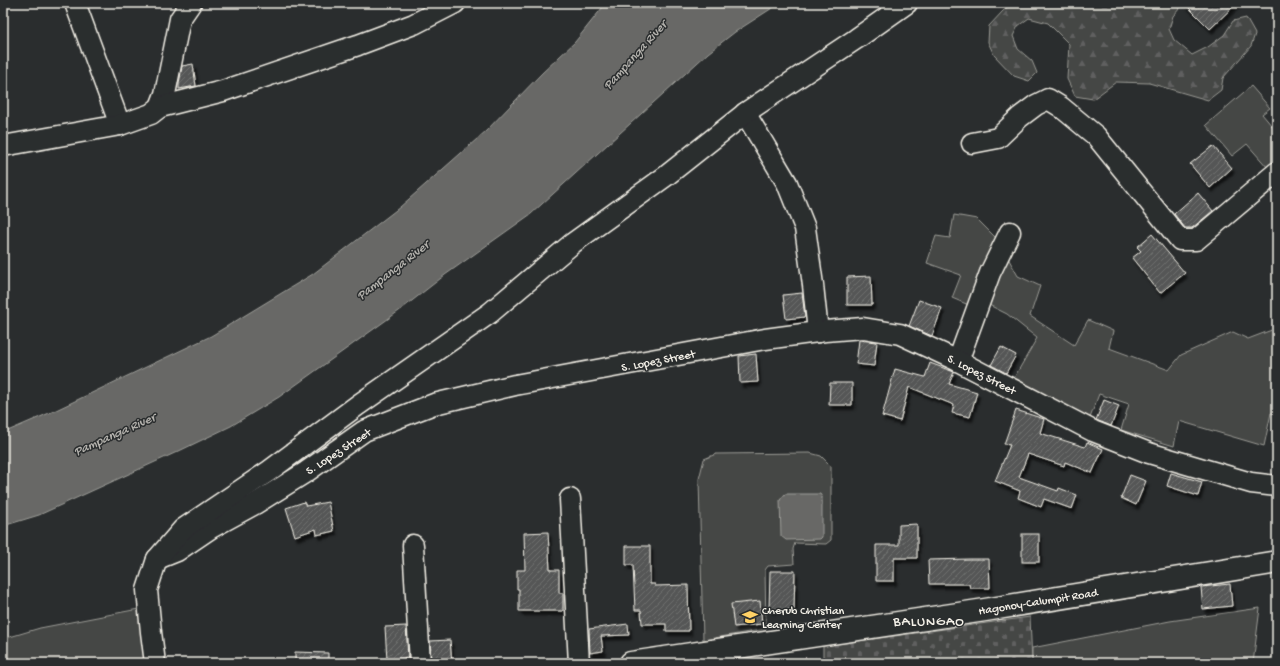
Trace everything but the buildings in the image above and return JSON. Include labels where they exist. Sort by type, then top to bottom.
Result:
[{"type":"main road","name":"Hagonoy-Calumpit Road","points":[[632,663],[985,610],[1277,562]]},
{"type":"street","points":[[75,3],[120,125]]},
{"type":"street","points":[[160,107],[165,94],[180,19],[191,3]]},
{"type":"street","points":[[3,146],[120,125],[150,114],[160,107],[223,91],[358,45],[414,24],[455,3]]},
{"type":"street","points":[[155,663],[150,632],[147,590],[157,559],[183,529],[270,471],[358,405],[490,313],[573,243],[666,176],[745,114],[907,3]]},
{"type":"street","points":[[972,143],[998,138],[1020,117],[1036,105],[1048,99],[1061,107],[1096,136],[1180,240],[1196,240],[1277,172]]},
{"type":"street","points":[[745,114],[787,183],[804,228],[814,285],[818,332]]},
{"type":"street","points":[[958,361],[990,274],[1010,232]]},
{"type":"street","name":"S. Lopez Street","points":[[157,559],[177,551],[211,528],[255,504],[306,472],[364,431],[434,404],[514,385],[765,340],[818,332],[863,328],[900,334],[958,361],[1093,431],[1135,448],[1251,482],[1277,486]]},
{"type":"street","points":[[570,499],[579,663]]},
{"type":"street","points":[[413,545],[420,663]]},
{"type":"green space","points":[[1012,3],[1115,3],[1122,5],[1137,3],[1180,3],[1181,7],[1173,16],[1169,29],[1174,40],[1192,55],[1208,47],[1224,35],[1233,21],[1246,18],[1255,34],[1251,46],[1223,78],[1221,90],[1208,100],[1149,83],[1116,82],[1093,99],[1075,96],[1067,79],[1069,44],[1048,23],[1029,18],[1018,26],[1013,36],[1018,49],[1032,61],[1037,73],[1029,81],[1014,76],[994,55],[988,42],[989,26]]},
{"type":"green space","points":[[1251,86],[1270,108],[1262,114],[1277,132],[1277,160],[1268,168],[1247,144],[1232,156],[1206,125]]},
{"type":"green space","points":[[954,215],[977,219],[998,240],[1018,276],[1040,286],[1030,316],[1074,345],[1088,320],[1113,331],[1109,348],[1169,370],[1181,355],[1233,332],[1248,339],[1277,328],[1277,414],[1271,413],[1264,446],[1179,421],[1174,446],[1121,430],[1129,404],[1099,394],[1090,418],[1014,378],[1037,338],[1007,314],[981,301],[976,308],[952,298],[961,275],[927,263],[936,236],[950,238]]},
{"type":"green space","points":[[810,453],[821,456],[831,466],[831,540],[826,544],[795,543],[793,549],[794,564],[768,566],[765,570],[766,629],[703,640],[699,479],[704,459],[716,454]]},
{"type":"green space","points":[[149,607],[156,663],[3,663],[3,639],[40,628]]},
{"type":"green space","points":[[1260,608],[1253,663],[1032,663],[1032,648],[1170,621]]},
{"type":"green space","points":[[1030,617],[1032,663],[823,663],[823,646]]},
{"type":"water","name":"Pampanga River","points":[[606,3],[780,3],[735,32],[708,53],[531,214],[279,397],[231,426],[177,452],[39,515],[3,526],[3,433],[54,411],[211,336],[313,274],[400,207],[486,131],[542,73],[575,42]]},
{"type":"water","points":[[785,494],[820,494],[822,497],[822,537],[820,539],[786,540],[781,536],[780,500]]},
{"type":"place","name":"Cherub Christian Learning Center","points":[[750,617]]},
{"type":"district","name":"BALUNGAO","points":[[929,620]]}]
